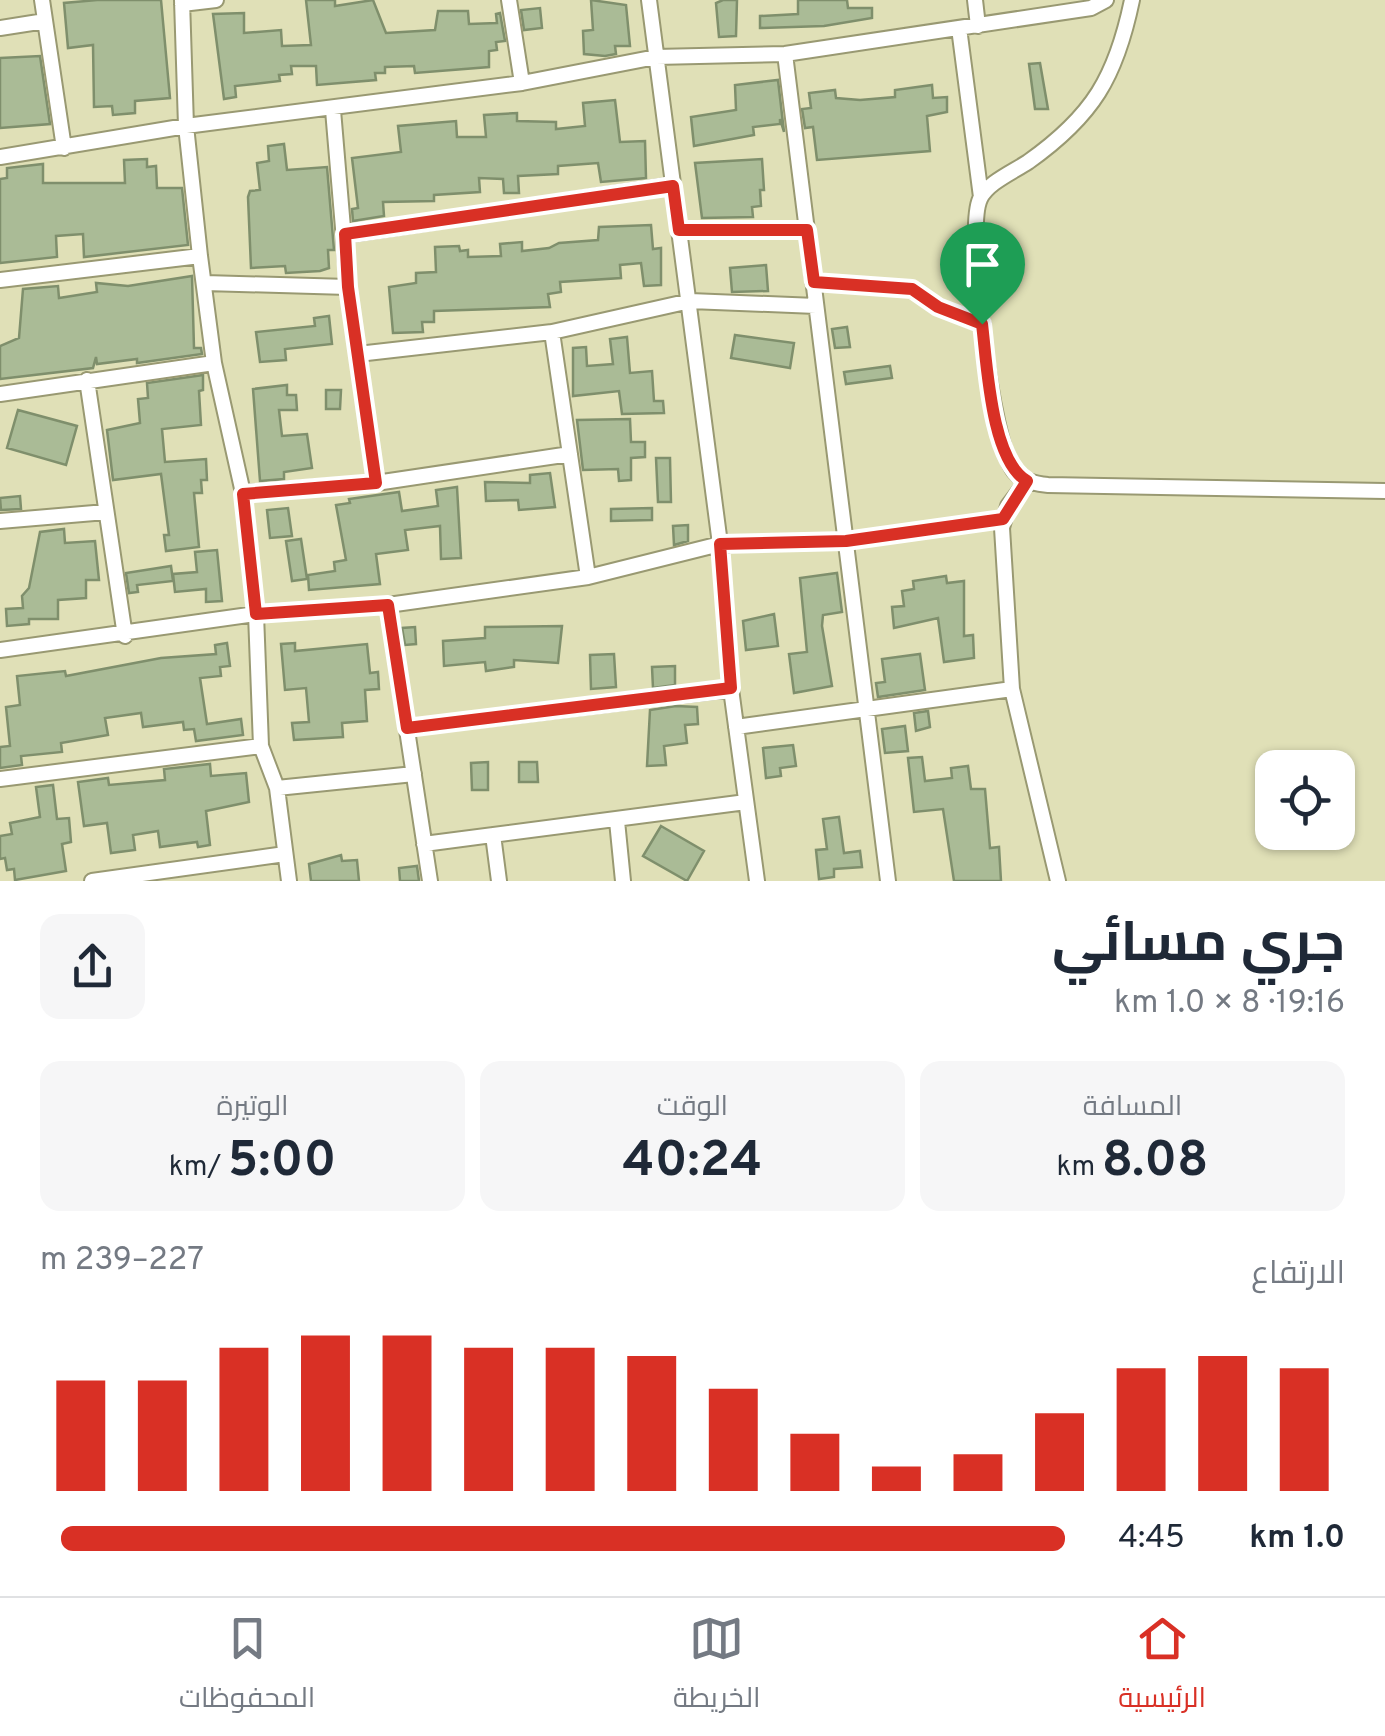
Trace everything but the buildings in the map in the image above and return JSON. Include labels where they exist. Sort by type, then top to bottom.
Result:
[{"type":"street","points":[[42,0],[64,148]]},
{"type":"street","points":[[216,0],[182,2],[186,126],[214,363],[243,494],[256,614],[261,746],[278,788],[289,881]]},
{"type":"street","points":[[510,0],[522,83]]},
{"type":"street","points":[[649,0],[720,544],[731,688],[757,881]]},
{"type":"street","points":[[975,0],[978,26]]},
{"type":"street","points":[[0,156],[186,126],[522,83],[656,57],[785,54],[978,26],[1106,0]]},
{"type":"street","points":[[981,196],[1060,138],[1093,104],[1122,49],[1132,0]]},
{"type":"street","points":[[0,28],[45,21]]},
{"type":"street","points":[[959,28],[981,196],[976,226],[982,324],[1002,447],[1014,472],[1027,481],[1048,485],[1385,492]]},
{"type":"street","points":[[785,54],[888,881]]},
{"type":"street","points":[[333,110],[348,287],[376,483]]},
{"type":"street","points":[[345,234],[673,186]]},
{"type":"street","points":[[679,230],[807,230]]},
{"type":"street","points":[[0,280],[200,256]]},
{"type":"street","points":[[814,282],[912,289],[938,307],[982,324]]},
{"type":"street","points":[[205,283],[348,287]]},
{"type":"street","points":[[358,354],[552,332],[690,301],[816,306]]},
{"type":"street","points":[[552,332],[588,577]]},
{"type":"street","points":[[0,394],[214,363]]},
{"type":"street","points":[[88,380],[124,636]]},
{"type":"street","points":[[243,494],[376,483],[570,454]]},
{"type":"street","points":[[1027,481],[1003,519],[1012,689],[1058,881]]},
{"type":"street","points":[[0,521],[106,512]]},
{"type":"street","points":[[0,650],[124,636],[256,614],[388,605],[588,577],[720,544],[846,541],[1003,519]]},
{"type":"street","points":[[388,605],[430,881]]},
{"type":"street","points":[[407,728],[731,688]]},
{"type":"street","points":[[736,727],[1012,689]]},
{"type":"street","points":[[0,779],[261,746]]},
{"type":"street","points":[[278,788],[414,774]]},
{"type":"street","points":[[424,844],[746,802]]},
{"type":"street","points":[[617,821],[622,881]]},
{"type":"street","points":[[493,836],[499,881]]},
{"type":"street","points":[[92,881],[149,877],[285,854]]},
{"type":"route","points":[[673,186],[679,230],[807,230],[814,282],[901,286],[922,294],[938,307],[982,324],[1002,447],[1014,472],[1027,481],[1003,519],[846,541],[720,544],[731,688],[407,728],[388,605],[256,614],[243,494],[376,483],[348,287],[345,234],[673,186]]}]
